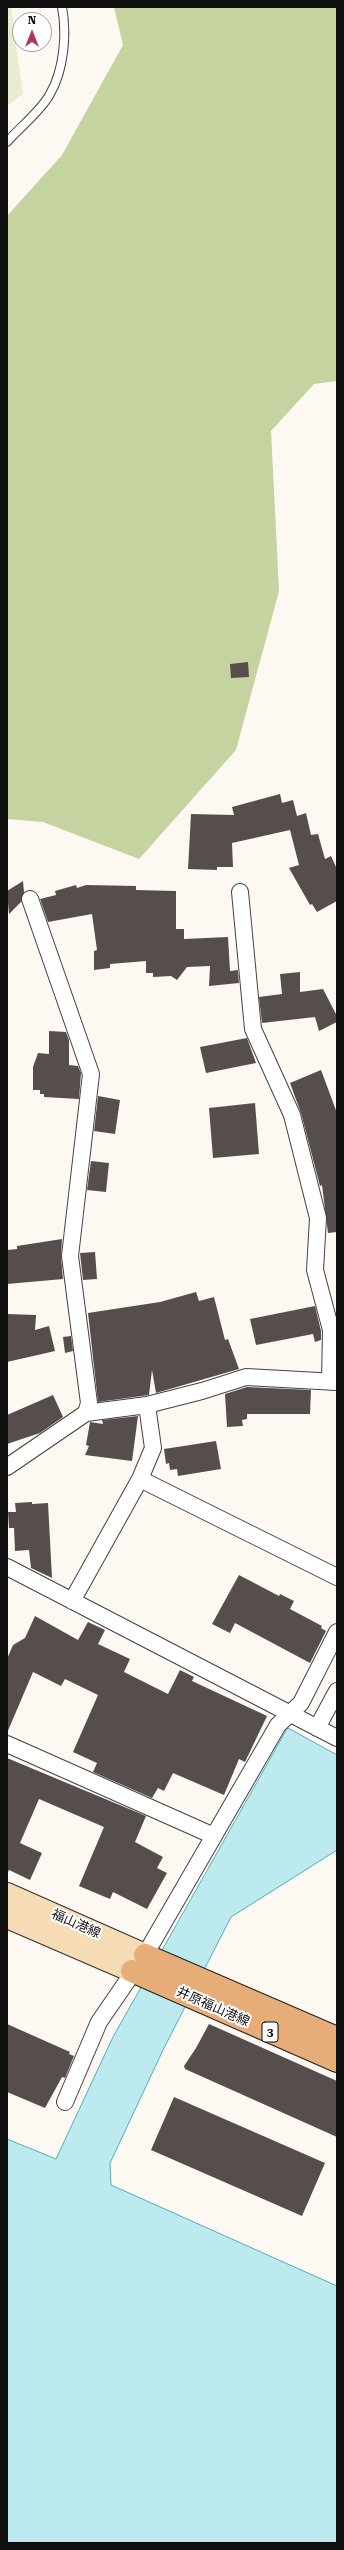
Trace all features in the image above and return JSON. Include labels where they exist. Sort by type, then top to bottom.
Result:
[{"type":"main road","name":"福山港線","points":[[7,1894],[143,1965]]},
{"type":"main road","name":"福山港線","points":[[7,1917],[143,1965]]},
{"type":"main road","name":"井原福山港線","points":[[143,1965],[211,1983],[337,2038]]},
{"type":"main road","name":"井原福山港線","points":[[143,1965],[203,2003],[337,2060]]},
{"type":"street","points":[[7,1467],[86,1413],[147,1405],[202,1391],[246,1377],[334,1382],[331,1330],[316,1270],[318,1218],[292,1115],[252,1030],[240,892]]},
{"type":"street","points":[[30,899],[91,1074],[70,1256],[89,1403],[86,1413]]},
{"type":"street","points":[[72,1602],[140,1479],[153,1448],[147,1405]]},
{"type":"street","points":[[140,1479],[337,1577]]},
{"type":"street","points":[[7,1567],[337,1738]]},
{"type":"street","points":[[65,2102],[99,2022],[143,1965],[214,1836],[278,1725],[301,1703],[337,1632]]},
{"type":"street","points":[[318,1728],[337,1691]]},
{"type":"street","points":[[7,1744],[214,1836]]},
{"type":"lane","points":[[7,142],[50,95],[58,75],[62,51],[65,23],[62,7]]},
{"type":"green space","points":[[7,7],[11,7],[12,52],[17,52],[23,94],[7,106]]},
{"type":"green space","points":[[114,7],[337,7],[337,381],[314,384],[271,431],[279,591],[236,750],[139,859],[43,822],[7,819],[7,216],[62,155],[123,45]]},
{"type":"water","points":[[288,1728],[337,1755],[337,1850],[231,1917],[164,2048],[110,2163],[111,2185],[337,2286],[337,2543],[7,2543],[7,2139],[56,2159],[113,2037]]},
{"type":"building","points":[[248,662],[249,677],[231,678],[230,664]]},
{"type":"building","points":[[280,794],[282,803],[293,800],[297,816],[306,813],[311,835],[318,834],[325,859],[331,856],[337,869],[337,901],[317,912],[312,904],[310,905],[289,868],[299,865],[290,830],[232,843],[233,867],[217,867],[217,870],[188,869],[191,814],[234,815],[232,807]]},
{"type":"building","points":[[23,881],[24,892],[21,902],[9,914],[7,891]]},
{"type":"building","points":[[76,885],[77,888],[86,885],[136,886],[136,890],[176,891],[176,929],[184,929],[184,939],[228,937],[230,971],[238,970],[239,983],[209,986],[210,966],[187,967],[177,980],[171,976],[153,977],[153,973],[146,973],[146,961],[110,964],[110,968],[94,970],[94,951],[97,950],[92,914],[48,922],[40,899],[56,895],[55,891]]},
{"type":"building","points":[[300,972],[300,992],[323,989],[337,1016],[337,1022],[319,1031],[315,1017],[262,1023],[259,997],[282,994],[280,974]]},
{"type":"building","points":[[49,1031],[66,1032],[69,1040],[69,1065],[78,1066],[81,1073],[79,1099],[44,1097],[44,1094],[40,1094],[40,1090],[33,1090],[33,1067],[38,1053],[49,1054]]},
{"type":"building","points":[[247,1038],[256,1063],[206,1073],[200,1047]]},
{"type":"building","points":[[321,1070],[337,1113],[337,1232],[328,1233],[322,1185],[320,1186],[301,1113],[290,1083]]},
{"type":"building","points":[[98,1096],[120,1100],[115,1134],[94,1131]]},
{"type":"building","points":[[255,1103],[259,1154],[213,1158],[209,1108]]},
{"type":"building","points":[[91,1161],[109,1163],[106,1192],[87,1190]]},
{"type":"building","points":[[62,1239],[61,1257],[63,1279],[7,1284],[7,1250],[17,1249],[17,1246]]},
{"type":"building","points":[[95,1252],[97,1279],[83,1280],[80,1253]]},
{"type":"building","points":[[196,1292],[199,1301],[214,1297],[225,1340],[228,1339],[239,1369],[156,1393],[152,1370],[149,1395],[98,1402],[88,1313],[160,1302]]},
{"type":"building","points":[[315,1306],[321,1331],[321,1340],[315,1342],[313,1334],[256,1345],[250,1319]]},
{"type":"building","points":[[7,1314],[36,1315],[35,1330],[49,1326],[55,1351],[7,1362]]},
{"type":"building","points":[[71,1336],[73,1351],[65,1353],[63,1337]]},
{"type":"building","points":[[247,1387],[311,1390],[310,1414],[247,1414],[247,1419],[242,1420],[243,1426],[227,1427],[225,1394]]},
{"type":"building","points":[[53,1395],[63,1417],[40,1433],[7,1444],[7,1415]]},
{"type":"building","points":[[138,1416],[132,1461],[85,1455],[89,1446],[86,1445],[90,1422],[103,1424],[102,1420]]},
{"type":"building","points":[[216,1441],[221,1469],[178,1476],[177,1469],[170,1470],[169,1463],[166,1464],[164,1449]]},
{"type":"building","points":[[32,1502],[32,1504],[48,1503],[52,1578],[31,1568],[29,1550],[15,1551],[14,1528],[9,1528],[8,1512],[16,1512],[15,1503]]},
{"type":"building","points":[[239,1575],[279,1596],[280,1594],[294,1601],[290,1609],[322,1626],[321,1628],[326,1631],[310,1663],[235,1623],[230,1633],[212,1624]]},
{"type":"building","points":[[35,1616],[78,1640],[88,1622],[105,1630],[98,1644],[130,1659],[124,1672],[168,1694],[180,1670],[194,1677],[192,1681],[267,1716],[245,1762],[239,1759],[224,1795],[173,1773],[164,1791],[158,1788],[152,1798],[93,1772],[97,1763],[73,1752],[98,1695],[65,1679],[61,1686],[33,1672],[7,1733],[7,1659],[13,1645],[25,1638]]},
{"type":"building","points":[[7,1758],[146,1816],[135,1842],[163,1857],[157,1868],[167,1873],[147,1909],[113,1892],[110,1899],[79,1886],[104,1827],[39,1799],[20,1843],[42,1853],[30,1880],[9,1870],[7,1874]]},
{"type":"building","points":[[7,2024],[70,2052],[69,2054],[74,2056],[65,2078],[62,2077],[45,2108],[7,2092]]},
{"type":"building","points":[[209,2024],[337,2081],[337,2137],[185,2069],[184,2066]]},
{"type":"building","points":[[174,2097],[325,2163],[302,2216],[151,2150]]}]
